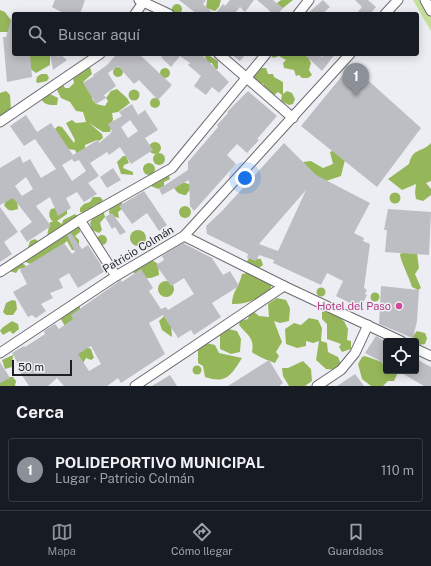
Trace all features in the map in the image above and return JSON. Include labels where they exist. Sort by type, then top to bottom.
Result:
[{"type":"street","points":[[300,12],[309,0]]},
{"type":"street","points":[[387,12],[398,0]]},
{"type":"street","points":[[425,0],[431,11]]},
{"type":"street","points":[[136,12],[143,1],[165,12]]},
{"type":"street","points":[[0,122],[97,56]]},
{"type":"street","points":[[221,56],[293,118]]},
{"type":"street","points":[[0,272],[80,220],[172,168],[264,56]]},
{"type":"street","name":"Patricio Colmán","points":[[0,353],[116,276],[184,236],[348,56]]},
{"type":"street","points":[[80,220],[116,276]]},
{"type":"street","points":[[184,236],[284,286],[394,338]]},
{"type":"street","points":[[135,386],[284,286]]},
{"type":"street","points":[[317,386],[342,370],[355,353],[368,325]]},
{"type":"street","points":[[419,350],[431,356]]},
{"type":"green space","points":[[207,0],[221,0],[219,7],[215,11],[206,8]]},
{"type":"green space","points":[[281,0],[293,0],[283,8],[278,6],[277,3]]},
{"type":"green space","points":[[413,0],[431,0],[431,31]]},
{"type":"green space","points":[[175,4],[179,4],[182,7],[182,11],[180,12],[172,11],[172,7]]},
{"type":"green space","points":[[0,10],[5,12],[12,22],[12,25],[8,32],[0,32]]},
{"type":"green space","points":[[29,56],[50,56],[50,65],[36,73],[28,67]]},
{"type":"green space","points":[[205,56],[210,56],[218,61],[218,69],[215,69],[212,63],[207,63]]},
{"type":"green space","points":[[279,56],[308,57],[311,63],[309,70],[312,75],[308,78],[302,78],[299,75],[296,76],[294,70],[284,68],[283,63],[286,60]]},
{"type":"green space","points":[[85,64],[90,67],[92,74],[83,82],[88,85],[93,93],[92,99],[96,104],[105,106],[108,101],[106,98],[111,91],[117,89],[127,98],[130,103],[118,112],[112,113],[113,119],[110,132],[103,132],[89,123],[102,134],[103,138],[99,141],[97,140],[85,145],[85,154],[78,156],[75,150],[68,149],[55,129],[58,126],[62,127],[74,143],[75,140],[66,123],[72,120],[76,123],[86,122],[83,112],[76,111],[70,102],[61,98],[55,86],[62,83],[65,88],[69,88],[74,83],[73,78],[77,76],[77,72]]},
{"type":"green space","points":[[116,67],[120,67],[122,68],[122,76],[116,77],[113,74],[113,70]]},
{"type":"green space","points":[[163,68],[167,68],[169,69],[169,77],[163,78],[160,75],[160,71]]},
{"type":"green space","points":[[266,68],[268,74],[273,74],[274,77],[283,82],[283,94],[287,91],[292,93],[295,99],[293,104],[289,105],[281,101],[282,95],[278,92],[273,96],[262,86],[264,84],[258,83],[251,75],[255,70]]},
{"type":"green space","points":[[41,74],[47,74],[49,78],[47,81],[38,83],[36,82],[37,77]]},
{"type":"green space","points":[[132,90],[136,90],[138,91],[138,99],[132,100],[129,97],[129,93]]},
{"type":"green space","points":[[6,91],[10,95],[11,111],[0,118],[0,93]]},
{"type":"green space","points":[[50,94],[58,98],[57,105],[43,102],[41,98]]},
{"type":"green space","points":[[153,98],[157,98],[159,99],[159,107],[153,108],[150,105],[150,101]]},
{"type":"green space","points":[[153,142],[157,142],[161,148],[157,154],[153,154],[149,150],[149,146]]},
{"type":"green space","points":[[431,143],[431,181],[426,183],[431,189],[431,195],[423,201],[416,199],[416,184],[402,190],[388,179],[409,164],[415,153]]},
{"type":"green space","points":[[334,150],[345,160],[341,176],[323,182],[314,177],[303,162],[311,161],[323,168],[333,164],[330,152]]},
{"type":"green space","points":[[157,153],[161,153],[165,159],[161,165],[157,165],[153,161],[153,157]]},
{"type":"green space","points":[[123,156],[126,156],[129,163],[124,165],[123,168],[133,172],[133,175],[121,174],[117,162]]},
{"type":"green space","points":[[147,163],[151,163],[155,169],[151,175],[147,175],[143,171],[143,167]]},
{"type":"green space","points":[[167,171],[170,179],[164,182],[164,186],[158,189],[151,186],[151,181]]},
{"type":"green space","points":[[182,182],[189,184],[191,188],[186,195],[182,195],[176,191],[174,187]]},
{"type":"green space","points":[[393,193],[397,193],[399,194],[399,202],[393,203],[390,200],[390,196]]},
{"type":"green space","points":[[12,197],[17,200],[18,209],[10,210],[4,205],[7,199]]},
{"type":"green space","points":[[93,197],[100,197],[103,200],[101,203],[93,206],[88,214],[80,212],[80,208],[84,204],[90,202]]},
{"type":"green space","points":[[121,202],[123,205],[122,209],[118,212],[119,218],[112,216],[109,213],[110,206]]},
{"type":"green space","points":[[183,206],[187,206],[191,212],[187,218],[183,218],[179,214],[179,210]]},
{"type":"green space","points":[[60,207],[67,210],[67,214],[57,221],[62,224],[63,220],[75,214],[78,217],[80,232],[75,236],[79,240],[79,247],[76,250],[72,250],[67,241],[59,248],[54,249],[52,253],[30,264],[24,261],[30,241],[35,239],[38,241],[37,245],[49,239],[47,236],[50,222],[53,222],[49,216],[49,213],[51,209]]},
{"type":"green space","points":[[104,213],[105,217],[100,223],[102,230],[99,233],[92,230],[90,223],[93,218]]},
{"type":"green space","points":[[135,230],[141,230],[146,235],[144,244],[141,246],[135,246],[130,241],[130,235]]},
{"type":"green space","points":[[100,235],[104,235],[106,236],[106,244],[100,245],[97,242],[97,238]]},
{"type":"green space","points":[[405,252],[417,253],[419,268],[415,274],[421,288],[418,290],[412,287],[402,261],[400,254]]},
{"type":"green space","points":[[249,258],[261,259],[263,265],[259,268],[246,263]]},
{"type":"green space","points":[[152,260],[158,264],[159,275],[151,278],[140,278],[133,272],[141,264]]},
{"type":"green space","points":[[22,263],[26,266],[25,268],[19,269],[16,273],[10,271],[10,269]]},
{"type":"green space","points":[[264,270],[272,275],[271,288],[269,292],[254,300],[232,304],[233,296],[242,274]]},
{"type":"green space","points":[[163,281],[169,281],[174,286],[172,295],[169,297],[163,297],[158,292],[158,286]]},
{"type":"green space","points":[[321,287],[326,292],[321,297],[316,292]]},
{"type":"green space","points":[[375,292],[380,297],[375,302],[370,297]]},
{"type":"green space","points":[[277,298],[286,300],[290,308],[289,321],[280,323],[274,321],[282,342],[276,352],[279,356],[275,363],[252,352],[253,347],[251,340],[239,325],[240,321],[248,319],[249,315],[253,311],[259,316],[269,317],[268,304]]},
{"type":"green space","points":[[12,300],[16,301],[17,309],[13,315],[6,315],[3,312],[6,303]]},
{"type":"green space","points":[[76,305],[80,307],[78,316],[74,321],[65,326],[59,316],[69,313],[69,311]]},
{"type":"green space","points":[[332,306],[340,306],[343,312],[342,320],[348,329],[347,340],[351,341],[351,349],[342,352],[339,347],[341,344],[327,339],[327,324],[322,319],[322,312]]},
{"type":"green space","points":[[165,315],[171,323],[172,337],[162,330],[159,321]]},
{"type":"green space","points":[[309,318],[318,320],[322,328],[321,341],[327,343],[328,352],[338,357],[340,367],[336,370],[326,369],[316,360],[319,341],[313,343],[306,341],[306,346],[297,348],[286,344],[285,329],[294,323],[301,325]]},
{"type":"green space","points":[[12,321],[18,324],[19,329],[13,334],[10,331],[3,335],[0,331]]},
{"type":"green space","points":[[228,329],[237,331],[241,339],[240,352],[231,354],[220,349],[220,334]]},
{"type":"green space","points":[[417,331],[425,333],[427,338],[425,344],[419,345],[419,338],[413,338],[413,336]]},
{"type":"green space","points":[[206,343],[215,345],[219,353],[242,358],[235,370],[227,377],[218,380],[205,377],[203,366],[198,363],[198,348]]},
{"type":"green space","points":[[84,346],[91,349],[94,358],[91,360],[86,358],[80,368],[72,350],[82,352]]},
{"type":"green space","points":[[13,355],[12,367],[5,369],[2,360]]},
{"type":"green space","points":[[365,356],[382,362],[383,374],[397,374],[394,381],[388,381],[383,386],[371,386],[362,379],[358,364],[362,357]]},
{"type":"green space","points":[[303,361],[311,369],[312,381],[305,386],[289,386],[283,376],[282,368],[288,368]]},
{"type":"green space","points":[[197,365],[202,370],[197,375],[192,370]]},
{"type":"green space","points":[[8,377],[13,377],[16,381],[15,386],[0,386],[0,381]]},
{"type":"building","points":[[55,0],[85,0],[81,12],[61,12],[52,7]]},
{"type":"building","points":[[179,0],[206,0],[203,4],[212,12],[194,12]]},
{"type":"building","points":[[230,0],[254,0],[245,12],[240,7],[236,12],[217,12],[223,4],[225,6]]},
{"type":"building","points":[[257,0],[273,0],[283,8],[280,12],[269,12]]},
{"type":"building","points":[[323,0],[330,7],[324,12],[309,12]]},
{"type":"building","points":[[355,0],[368,0],[376,7],[372,12],[358,12],[362,7]]},
{"type":"building","points":[[12,16],[12,56],[30,56],[32,77],[7,82],[3,37],[6,37]]},
{"type":"building","points":[[50,56],[62,56],[67,60],[53,70]]},
{"type":"building","points":[[115,56],[141,56],[172,85],[158,100],[139,80],[134,84],[118,66],[108,73],[116,86],[104,95],[106,98],[96,104],[83,83],[107,65]]},
{"type":"building","points":[[162,56],[180,56],[171,67],[161,57]]},
{"type":"building","points":[[180,56],[203,56],[229,82],[219,93],[212,87],[206,95],[194,86],[201,76],[188,65],[190,63]]},
{"type":"building","points":[[234,56],[244,56],[240,61]]},
{"type":"building","points":[[306,56],[333,56],[322,71]]},
{"type":"building","points":[[351,65],[421,128],[377,187],[301,126]]},
{"type":"building","points":[[248,91],[277,116],[257,139],[259,140],[247,153],[237,144],[227,155],[236,164],[194,211],[190,206],[189,180],[162,195],[159,189],[188,170],[188,162],[218,127],[217,125],[228,113],[227,112]]},
{"type":"building","points":[[132,104],[138,115],[145,110],[158,130],[145,138],[153,150],[131,164],[120,147],[109,155],[107,152],[90,163],[99,176],[88,183],[97,194],[84,202],[77,192],[66,198],[71,208],[58,216],[50,197],[36,206],[51,226],[27,242],[20,231],[32,222],[13,198],[0,205],[0,168],[20,156],[23,163],[30,159],[41,178],[56,169],[35,139],[24,146],[10,126],[26,115],[37,132],[51,123],[73,155],[98,140],[99,143],[110,134],[112,131],[108,124],[122,116],[119,112]],"holes":[[[130,120],[138,131],[128,138],[121,127]],[[72,159],[74,162],[79,160],[86,171],[72,181],[62,165]],[[26,177],[33,189],[22,196],[15,186]]]},
{"type":"building","points":[[284,143],[316,175],[370,203],[354,233],[364,238],[363,241],[370,244],[364,288],[367,290],[365,294],[367,295],[362,305],[360,303],[358,307],[336,296],[343,281],[327,273],[321,285],[273,263],[274,260],[259,255],[256,261],[247,258],[248,254],[207,234],[206,226],[222,211]],"holes":[[[306,190],[278,251],[259,244]]]},
{"type":"building","points":[[113,168],[121,180],[107,188],[100,177]]},
{"type":"building","points":[[144,191],[167,225],[159,231],[147,213],[132,224],[119,206]]},
{"type":"building","points":[[0,207],[18,232],[4,242],[12,254],[0,262]]},
{"type":"building","points":[[388,209],[431,212],[429,255],[385,252],[387,230],[384,230]]},
{"type":"building","points":[[112,213],[126,232],[120,235],[115,227],[112,229],[105,217]]},
{"type":"building","points":[[71,233],[82,249],[88,245],[105,271],[78,288],[69,273],[59,279],[63,288],[50,293],[53,298],[41,304],[46,311],[36,318],[32,315],[28,317],[13,292],[27,284],[20,270],[64,243],[72,254],[75,252],[67,235]]},
{"type":"building","points":[[183,243],[212,258],[223,275],[230,271],[239,286],[212,303],[221,317],[194,335],[191,330],[178,338],[163,315],[149,323],[165,354],[121,383],[118,378],[107,386],[64,386],[57,378],[48,386],[29,386],[18,369],[20,367],[12,353],[24,346],[25,347],[45,334],[44,331],[55,324],[59,329],[73,319],[71,315],[121,280],[122,282],[141,269],[153,288],[149,291],[161,309],[166,307],[168,310],[194,294],[184,278],[171,286],[156,265],[164,260],[162,256]],"holes":[[[91,346],[101,364],[89,371],[78,354]]]},
{"type":"building","name":"Hotel del Paso","points":[[381,286],[419,290],[417,321],[413,338],[379,324]]},
{"type":"building","points":[[376,336],[383,340],[383,362],[365,353]]},
{"type":"building","points":[[269,360],[283,383],[279,386],[228,386]]},
{"type":"building","points":[[419,361],[431,367],[431,386],[424,386],[403,374],[419,374]]},
{"type":"building","points":[[0,362],[10,378],[0,383]]},
{"type":"building","points":[[355,374],[364,386],[337,386]]},
{"type":"building","points":[[170,375],[177,386],[152,386]]},
{"type":"place","name":"POLIDEPORTIVO MUNICIPAL","points":[[356,96]]},
{"type":"place","name":"Hotel del Paso","points":[[399,306]]}]
